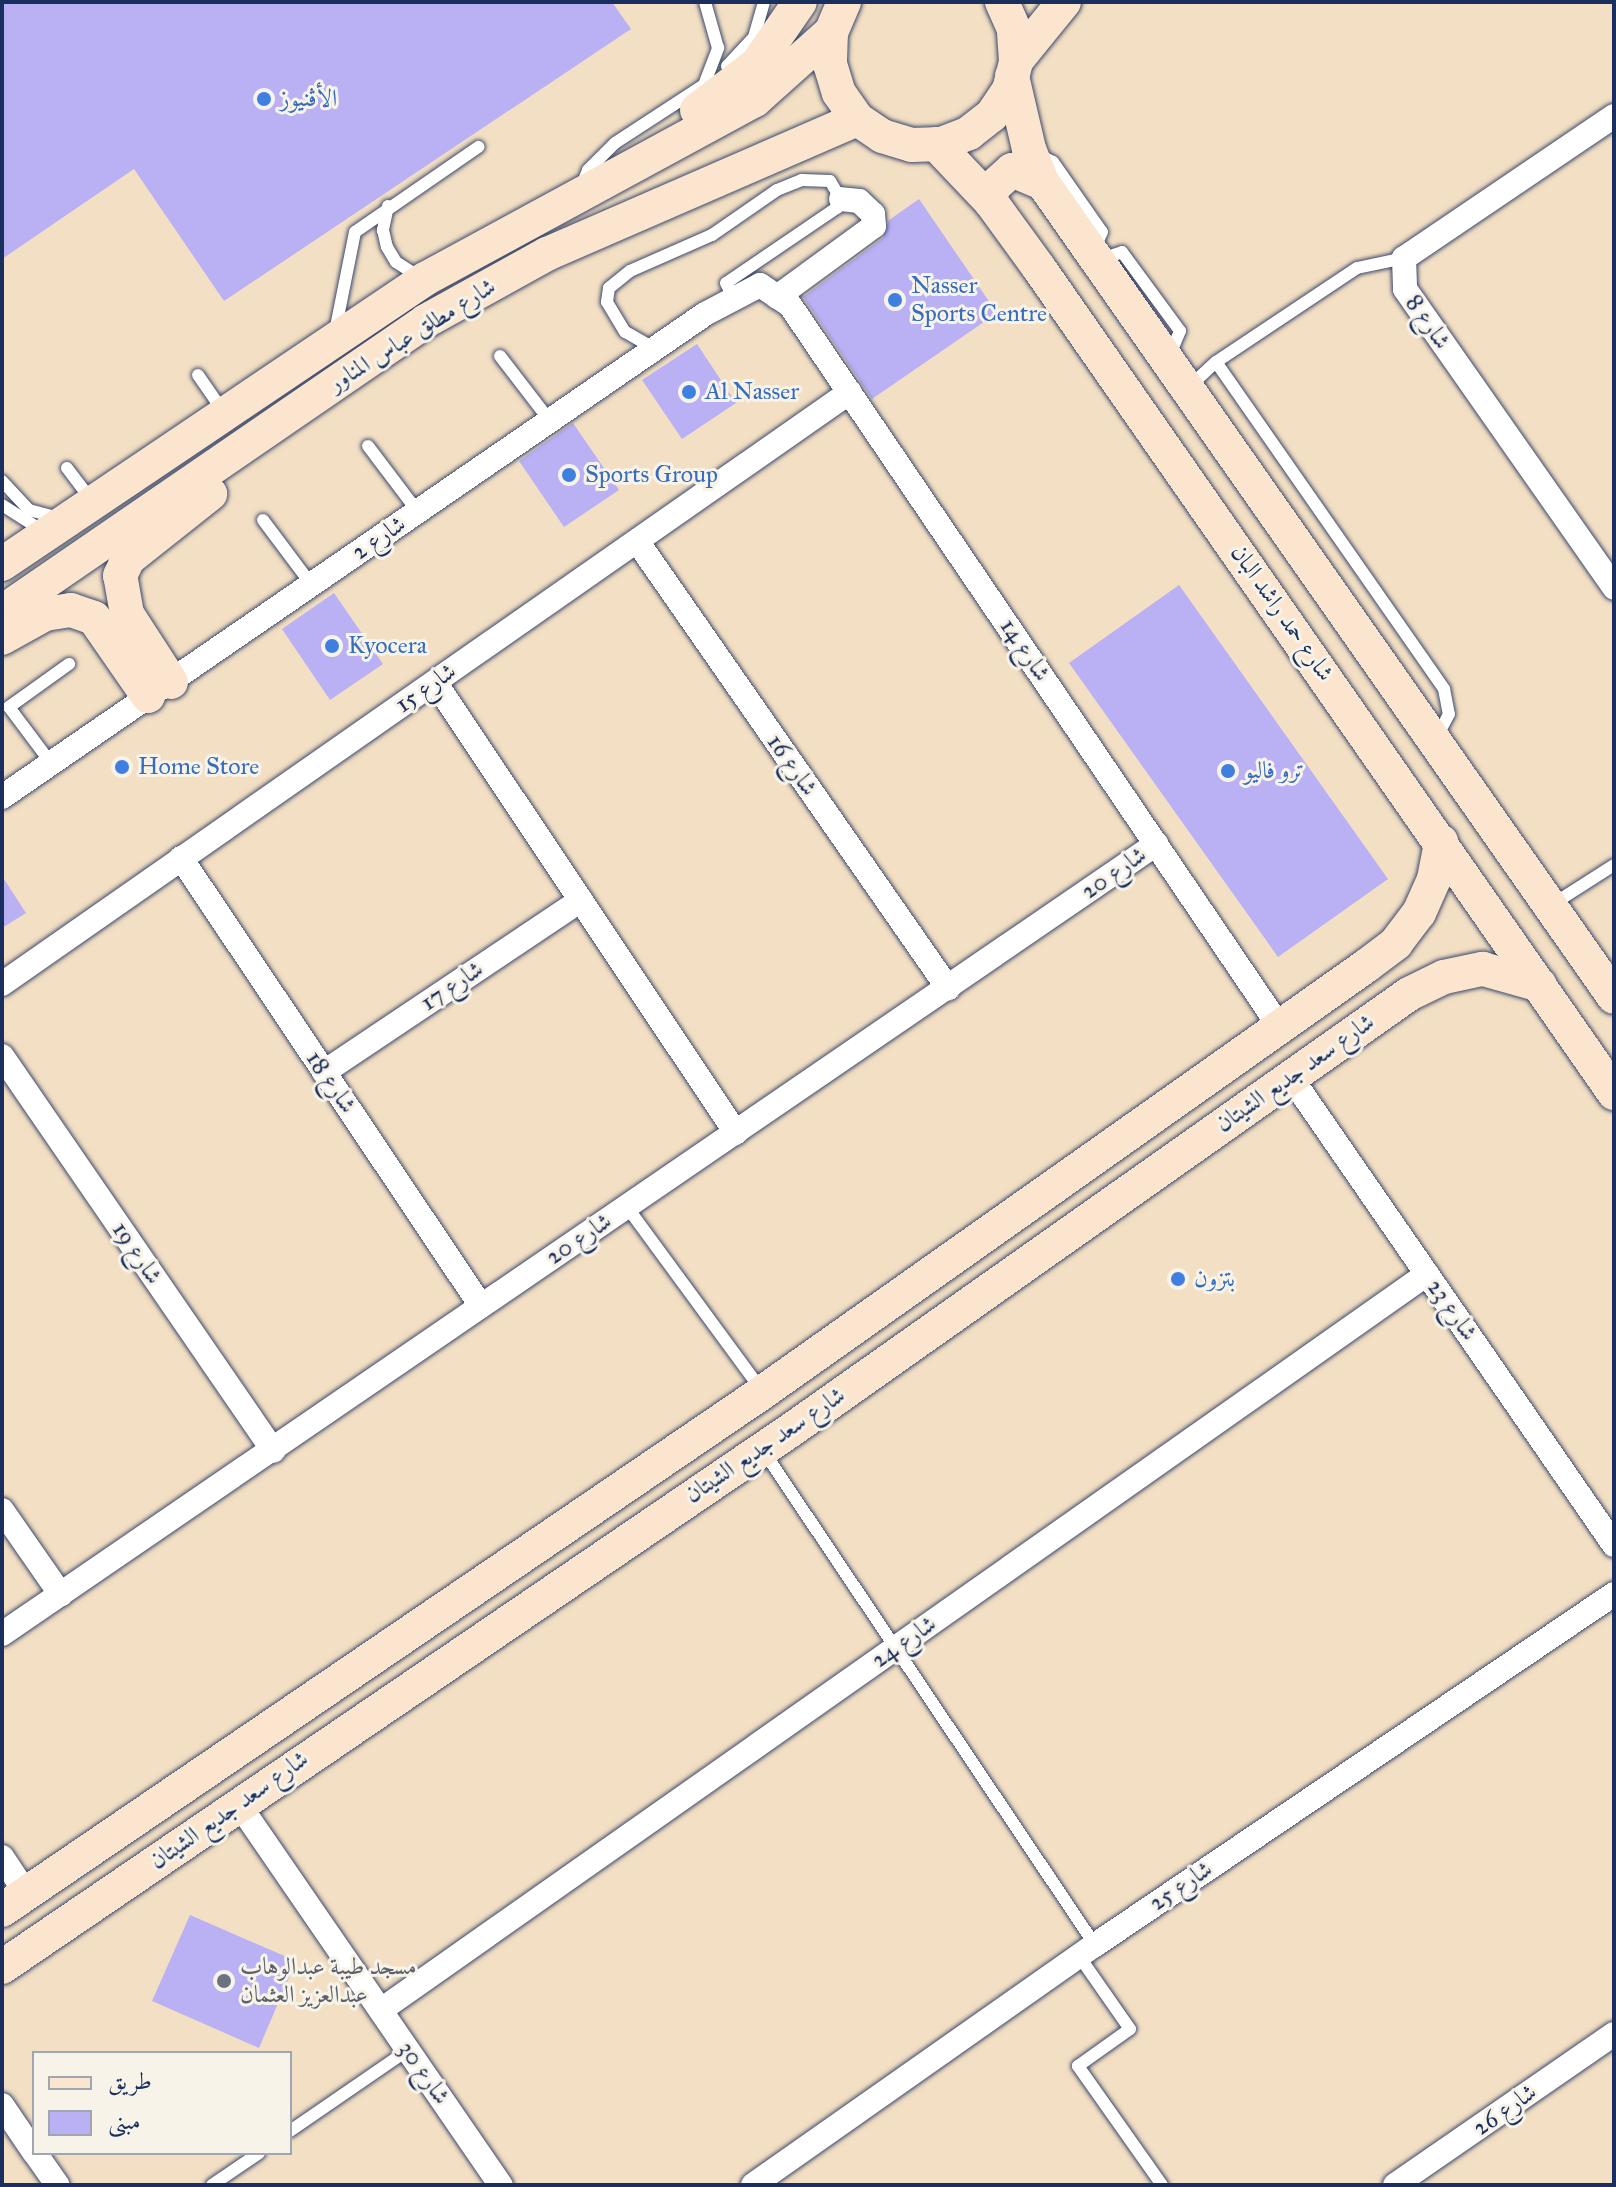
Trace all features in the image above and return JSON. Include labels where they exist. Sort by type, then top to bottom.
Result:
[{"type":"street","points":[[612,178],[649,140],[724,93],[757,64],[800,2]]},
{"type":"street","points":[[1002,2],[1014,29],[1014,68],[1029,149],[1043,183],[1169,357],[1614,997]]},
{"type":"street","points":[[838,17],[830,64],[839,93],[857,119],[882,136],[912,145],[936,144],[969,133],[992,115],[1014,68],[1064,2]]},
{"type":"street","name":"شارع مطلق عباس المناور","points":[[2,564],[223,411],[425,279],[755,100],[838,17]]},
{"type":"street","points":[[1404,258],[1614,116]]},
{"type":"street","name":"شارع مطلق عباس المناور","points":[[2,612],[426,321],[547,254],[857,119]]},
{"type":"street","name":"شارع حمد راشد البان","points":[[936,144],[991,202],[1614,1093]]},
{"type":"street","points":[[991,202],[992,188],[1012,170],[1043,183]]},
{"type":"street","name":"شارع 2","points":[[2,797],[655,349],[734,299],[768,291],[874,226],[873,214],[859,201],[841,199]]},
{"type":"street","name":"شارع 8","points":[[1404,258],[1405,289],[1614,588]]},
{"type":"street","name":"شارع 14","points":[[768,291],[790,305],[1279,1026]]},
{"type":"street","name":"شارع 15","points":[[2,984],[850,392]]},
{"type":"street","points":[[160,689],[127,614],[120,576],[128,559],[245,465],[285,416]]},
{"type":"street","points":[[1199,496],[1219,495],[1235,482],[1235,452]]},
{"type":"street","name":"شارع 16","points":[[637,541],[948,988]]},
{"type":"street","points":[[2,638],[45,614],[71,610],[94,618],[160,689]]},
{"type":"street","points":[[435,682],[736,1133]]},
{"type":"street","name":"شارع سعد جديع الشيتان","points":[[14,1902],[763,1392],[1366,966],[1396,943],[1419,913],[1434,879],[1441,842]]},
{"type":"street","name":"شارع 20","points":[[2,1634],[1156,844]]},
{"type":"street","name":"شارع 18","points":[[181,858],[481,1306]]},
{"type":"street","name":"شارع 17","points":[[324,1072],[581,900]]},
{"type":"street","points":[[1366,966],[1389,977],[1393,1005]]},
{"type":"street","name":"شارع سعد جديع الشيتان","points":[[2,1967],[238,1803],[791,1430],[1393,1005],[1444,977],[1483,969],[1540,985]]},
{"type":"street","name":"شارع 19","points":[[2,1056],[273,1451]]},
{"type":"street","name":"شارع 23","points":[[1290,1076],[1611,1535]]},
{"type":"street","name":"شارع 24","points":[[381,2010],[1427,1274]]},
{"type":"street","points":[[763,1392],[760,1406],[765,1420],[791,1430]]},
{"type":"street","points":[[698,1437],[715,1436],[727,1447],[729,1462],[722,1474]]},
{"type":"street","points":[[2,1510],[61,1595]]},
{"type":"street","name":"شارع 25","points":[[753,2185],[1087,1951],[1614,1594]]},
{"type":"street","name":"شارع 30","points":[[238,1803],[501,2185]]},
{"type":"street","points":[[2,1857],[14,1902]]},
{"type":"street","name":"شارع 26","points":[[1395,2185],[1614,2034]]},
{"type":"street","points":[[2,2105],[32,2149]]},
{"type":"street","points":[[36,2155],[57,2185]]},
{"type":"lane","points":[[704,85],[718,48],[705,2]]},
{"type":"lane","points":[[576,197],[588,170],[615,143],[704,85],[737,58],[754,37],[764,2]]},
{"type":"lane","points":[[333,340],[350,242],[362,225],[478,147]]},
{"type":"lane","points":[[1029,149],[1053,162],[1102,232],[1095,256]]},
{"type":"lane","points":[[655,349],[625,332],[607,302],[609,288],[630,271],[712,235],[777,190],[802,180],[830,181],[841,199],[838,207],[726,283],[734,299]]},
{"type":"lane","points":[[388,206],[383,230],[387,247],[396,262],[425,279]]},
{"type":"lane","points":[[1190,387],[1216,362],[1357,268],[1404,258]]},
{"type":"lane","points":[[500,356],[550,421]]},
{"type":"lane","points":[[1216,362],[1444,689],[1449,714],[1436,740]]},
{"type":"lane","points":[[198,375],[223,411]]},
{"type":"lane","points":[[368,446],[418,512]]},
{"type":"lane","points":[[67,468],[68,517]]},
{"type":"lane","points":[[2,481],[29,510],[68,517]]},
{"type":"lane","points":[[2,505],[16,519],[68,517]]},
{"type":"lane","points":[[263,520],[311,584]]},
{"type":"lane","points":[[51,763],[9,707],[69,664]]},
{"type":"lane","points":[[1551,905],[1614,865]]},
{"type":"lane","points":[[627,1207],[763,1392]]},
{"type":"lane","points":[[763,1449],[896,1647],[1087,1951],[1130,2029],[1078,2066],[1162,2185]]},
{"type":"lane","points":[[292,2130],[408,2050]]},
{"type":"lane","points":[[212,2185],[256,2155]]},
{"type":"building","name":"الأڤنيوز","points":[[2,2],[612,2],[631,29],[224,301],[134,169],[2,259]]},
{"type":"building","name":"Nasser Sports Centre","points":[[919,199],[997,313],[872,399],[803,297],[883,238],[889,220]]},
{"type":"building","name":"Al Nasser","points":[[697,344],[736,403],[682,439],[642,380]]},
{"type":"building","name":"Sports Group","points":[[573,423],[619,490],[564,527],[519,461]]},
{"type":"building","name":"ترو فاليو","points":[[1179,585],[1388,879],[1278,957],[1069,663]]},
{"type":"building","name":"Kyocera","points":[[334,593],[383,664],[330,700],[282,629]]},
{"type":"building","points":[[2,876],[26,913],[2,928]]},
{"type":"building","name":"مسجد طيبة عبدالوهاب عبدالعزيز العثمان","points":[[190,1915],[296,1961],[259,2048],[152,2001]]},
{"type":"place","name":"الأڤنيوز","points":[[264,99]]},
{"type":"place","name":"Nasser Sports Centre","points":[[895,300]]},
{"type":"place","name":"Al Nasser","points":[[689,392]]},
{"type":"place","name":"Sports Group","points":[[569,475]]},
{"type":"place","name":"Kyocera","points":[[332,646]]},
{"type":"place","name":"Home Store","points":[[122,767]]},
{"type":"place","name":"ترو فاليو","points":[[1228,771]]},
{"type":"place","name":"بتزون","points":[[1178,1279]]},
{"type":"place","name":"مسجد طيبة عبدالوهاب عبدالعزيز العثمان","points":[[224,1981]]}]
